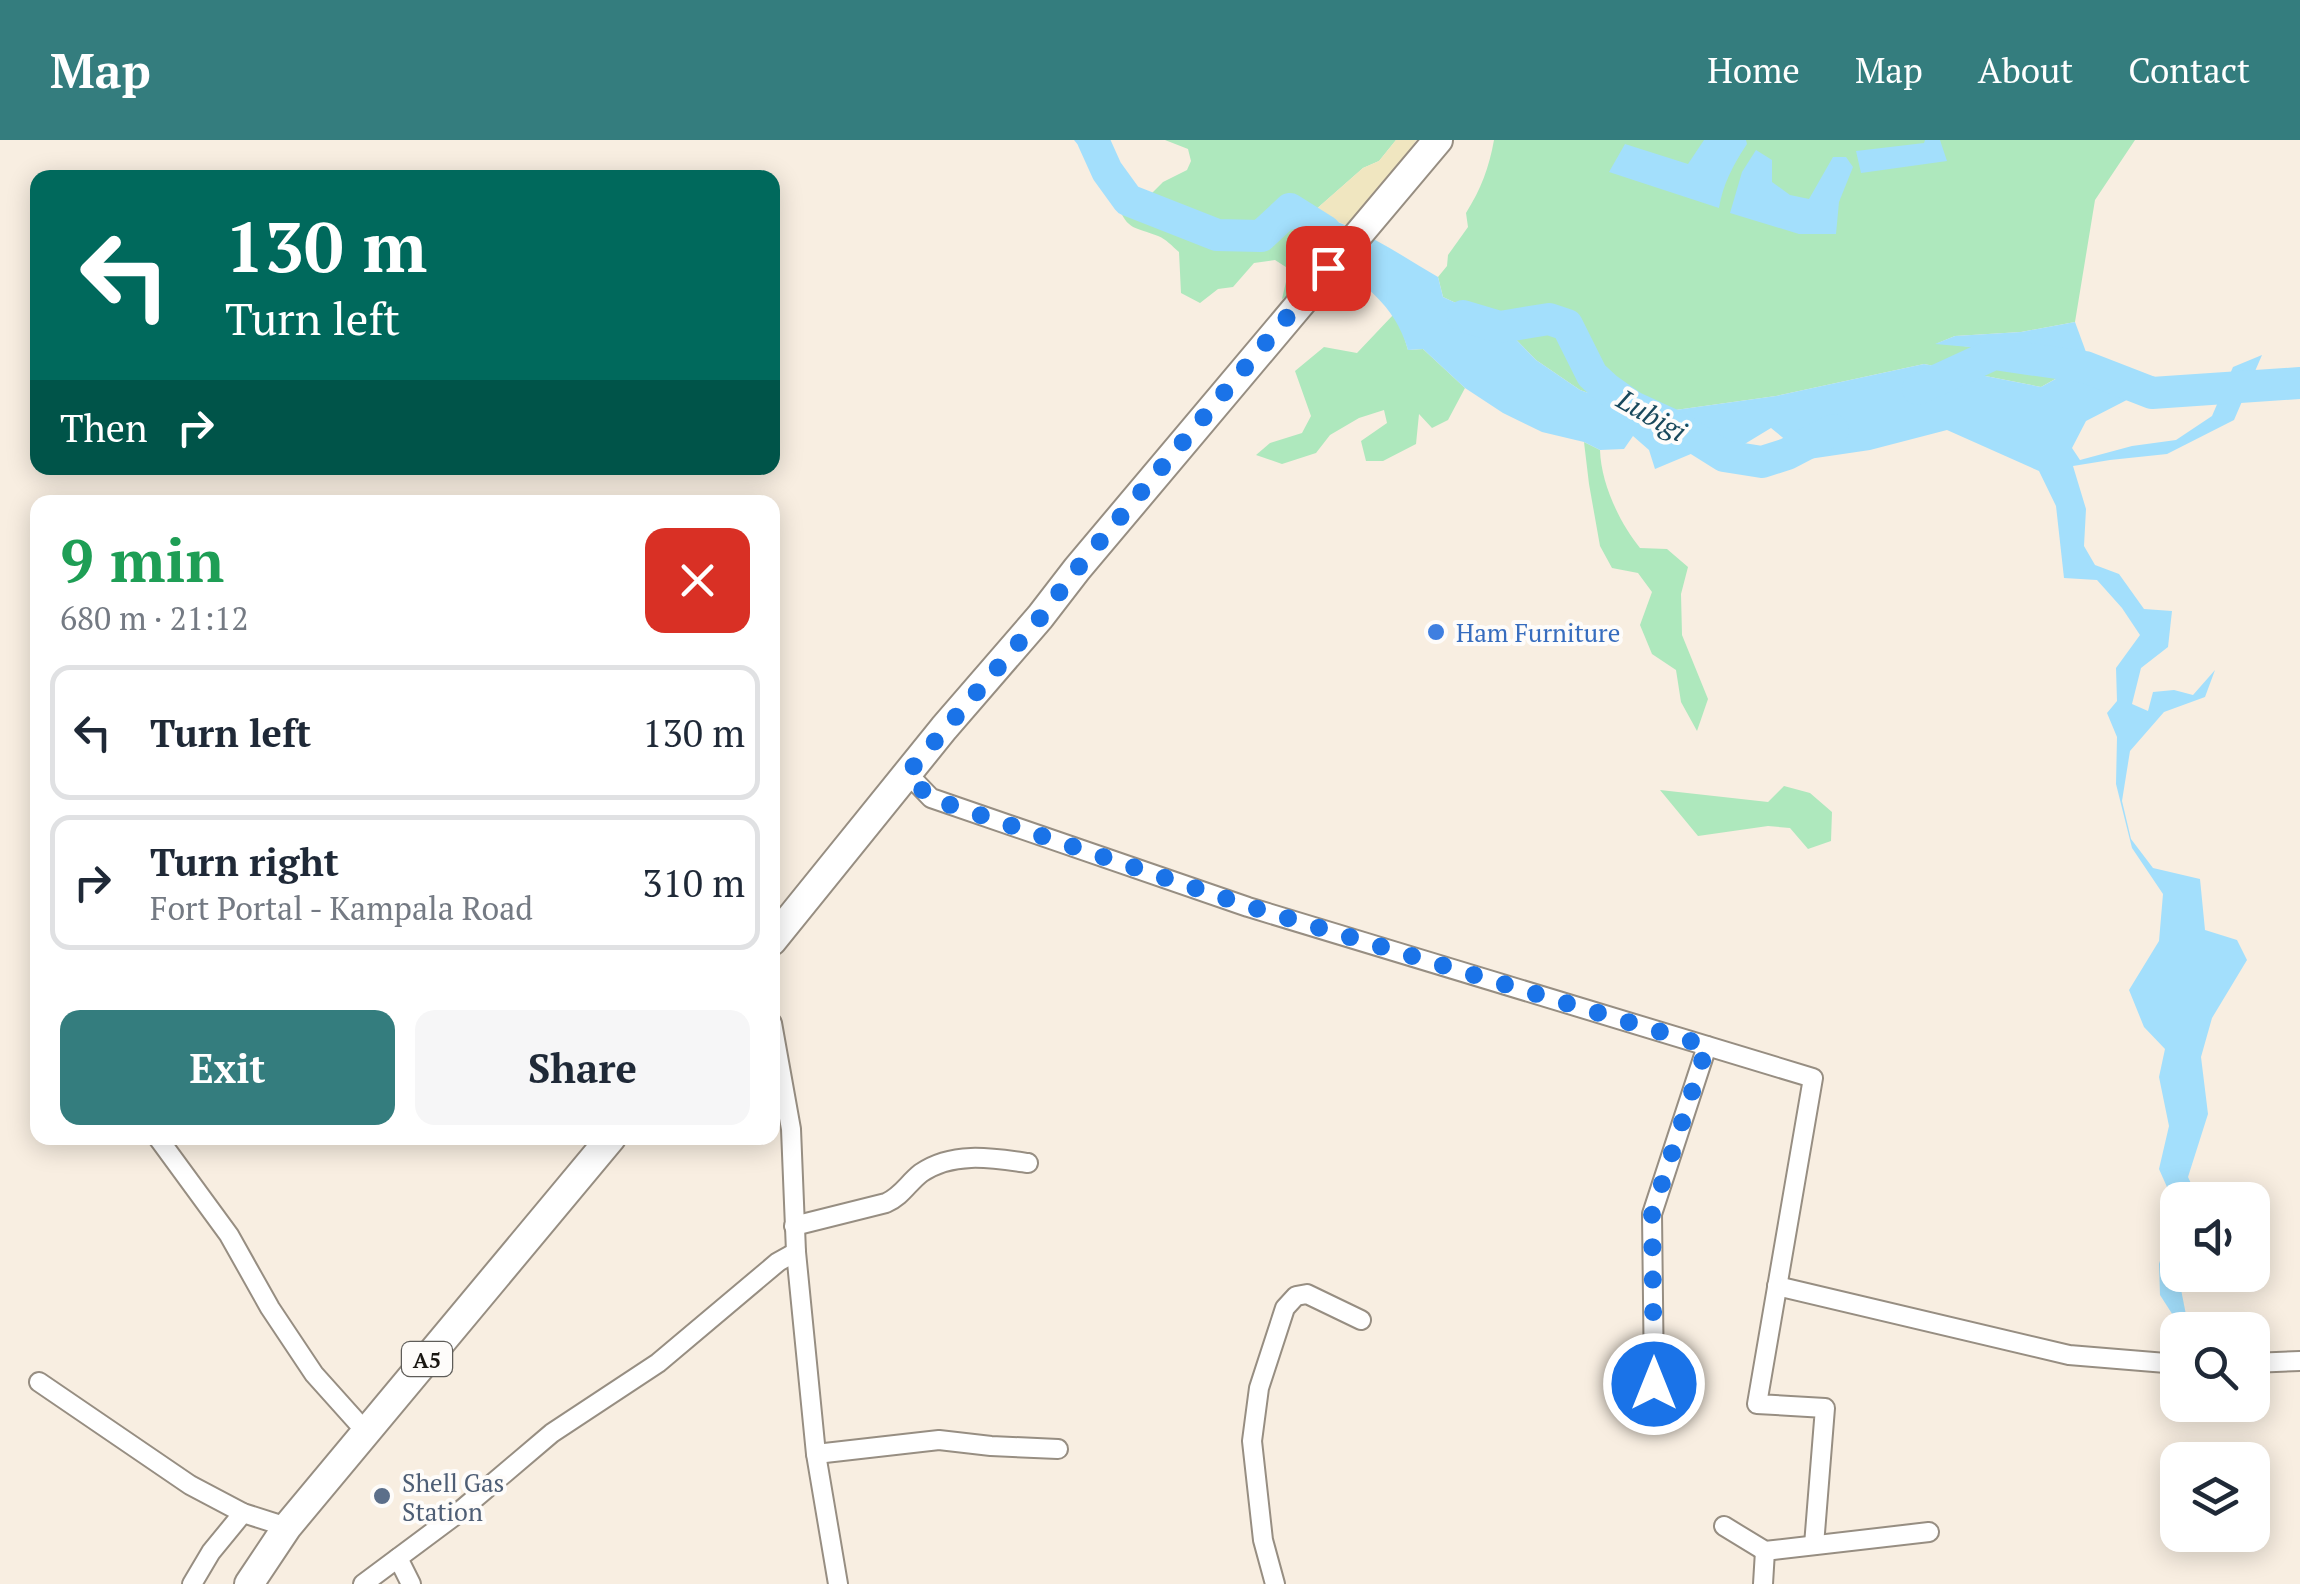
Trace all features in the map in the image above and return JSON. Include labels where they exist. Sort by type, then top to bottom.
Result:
[{"type":"main road","points":[[780,931],[1077,569],[1438,140]]},
{"type":"main road","name":"A5","points":[[249,1584],[287,1527],[605,1145]]},
{"type":"street","points":[[907,774],[930,798],[1229,900],[1812,1078],[1757,1404],[1826,1408],[1814,1546]]},
{"type":"street","points":[[1654,1384],[1652,1214],[1707,1046]]},
{"type":"street","points":[[780,1068],[791,1129],[794,1226],[816,1454],[838,1584]]},
{"type":"street","points":[[163,1145],[230,1235],[270,1308],[314,1374],[366,1432]]},
{"type":"street","points":[[794,1226],[898,1198],[919,1175],[952,1160],[984,1157],[1028,1163]]},
{"type":"street","points":[[363,1584],[453,1517],[552,1433],[658,1363],[778,1262],[796,1252]]},
{"type":"street","points":[[1777,1286],[2068,1355],[2160,1363]]},
{"type":"street","points":[[1275,1584],[1263,1540],[1252,1441],[1258,1388],[1284,1308],[1296,1296],[1308,1294],[1360,1320]]},
{"type":"street","points":[[2270,1362],[2300,1362]]},
{"type":"street","points":[[39,1382],[166,1470],[243,1513],[287,1527]]},
{"type":"street","points":[[816,1454],[939,1440],[1058,1449]]},
{"type":"street","points":[[192,1584],[211,1552],[243,1513]]},
{"type":"street","points":[[1724,1526],[1764,1551],[1929,1532]]},
{"type":"street","points":[[1764,1551],[1764,1584]]},
{"type":"street","points":[[398,1558],[410,1584]]},
{"type":"green space","points":[[1165,140],[1396,140],[1379,161],[1363,168],[1313,212],[1291,210],[1303,225],[1300,287],[1282,299],[1289,269],[1275,260],[1254,263],[1233,287],[1218,289],[1200,303],[1181,293],[1179,252],[1161,237],[1129,224],[1118,205],[1134,196],[1148,197],[1163,182],[1187,170],[1191,161],[1188,149]]},
{"type":"green space","points":[[1494,140],[2135,140],[2095,200],[2075,322],[2021,332],[1955,336],[1938,343],[2057,357],[2071,370],[2041,387],[1924,364],[1776,396],[1661,412],[1620,404],[1580,390],[1536,360],[1501,324],[1443,297],[1438,277],[1468,227],[1466,213],[1484,178]]},
{"type":"green space","points":[[1393,315],[1408,350],[1423,349],[1465,388],[1448,420],[1432,428],[1419,414],[1416,444],[1383,461],[1366,461],[1361,441],[1387,423],[1384,410],[1359,418],[1330,435],[1316,453],[1282,464],[1256,455],[1270,443],[1302,433],[1311,416],[1295,371],[1324,347],[1357,353]]},
{"type":"green space","points":[[1584,442],[1600,450],[1612,502],[1640,548],[1667,549],[1688,567],[1681,594],[1682,635],[1708,699],[1697,731],[1681,702],[1676,670],[1652,654],[1640,625],[1652,592],[1638,573],[1612,568],[1600,546]]},
{"type":"green space","points":[[1784,786],[1810,793],[1832,812],[1831,841],[1808,849],[1790,828],[1768,826],[1698,836],[1660,790],[1768,802]]},
{"type":"sand","points":[[1396,140],[1416,140],[1395,177],[1349,226],[1313,212],[1363,168],[1379,161]]},
{"type":"sand","points":[[1303,225],[1328,252],[1300,287],[1299,261]]},
{"type":"water","points":[[1074,140],[1107,140],[1134,196],[1118,205],[1103,175]]},
{"type":"water","points":[[1704,140],[1746,140],[1747,144],[1729,175],[1719,208],[1609,172],[1625,144],[1688,164]]},
{"type":"water","points":[[1940,140],[1947,161],[1861,173],[1856,151]]},
{"type":"water","points":[[1756,150],[1772,160],[1772,182],[1790,195],[1809,199],[1833,157],[1846,157],[1853,167],[1839,202],[1836,234],[1799,234],[1730,213],[1742,172]]},
{"type":"water","points":[[1290,209],[1348,226],[1438,277],[1443,297],[1501,324],[1536,360],[1580,390],[1620,404],[1661,412],[1776,396],[1924,364],[2041,387],[2070,371],[2062,358],[1935,344],[1955,336],[2021,332],[2075,322],[2086,352],[2123,379],[2152,387],[2086,421],[2072,448],[2080,460],[2132,446],[2176,440],[2212,416],[2233,367],[2262,355],[2234,420],[2167,454],[2073,466],[2086,509],[2084,546],[2095,565],[2119,574],[2144,609],[2172,611],[2168,647],[2141,668],[2132,704],[2148,711],[2153,692],[2174,690],[2193,695],[2215,670],[2205,697],[2164,712],[2130,751],[2122,801],[2131,839],[2153,868],[2200,879],[2205,930],[2237,940],[2247,960],[2212,1018],[2201,1057],[2208,1114],[2188,1177],[2190,1182],[2165,1182],[2159,1169],[2169,1126],[2159,1077],[2165,1049],[2144,1027],[2129,990],[2159,941],[2163,894],[2132,848],[2116,784],[2117,737],[2107,713],[2117,701],[2116,668],[2140,635],[2097,580],[2064,578],[2056,506],[2039,471],[1947,430],[1870,450],[1809,459],[1771,428],[1743,445],[1698,451],[1655,469],[1649,450],[1633,436],[1624,449],[1600,450],[1542,432],[1465,388],[1423,349],[1408,350],[1385,306],[1327,252]]},
{"type":"water","points":[[2160,1261],[2160,1292],[2182,1292],[2185,1312],[2171,1312],[2160,1295],[2159,1264]]},
{"type":"waterway","name":"Lubigi","points":[[1093,140],[1107,171],[1128,200],[1217,235],[1261,236],[1290,209],[1325,231]]},
{"type":"waterway","name":"Lubigi","points":[[1463,316],[1500,327],[1549,319],[1567,325],[1592,375],[1606,388],[1724,456],[1762,462],[1833,430]]},
{"type":"waterway","name":"Lubigi","points":[[1918,389],[1994,354],[2085,367],[2152,393],[2300,383]]},
{"type":"place","name":"Ham Furniture","points":[[1436,632]]},
{"type":"place","name":"Shell Gas Station","points":[[382,1496]]},
{"type":"route","points":[[1328,268],[907,774],[930,798],[1212,894],[1707,1046],[1652,1214],[1654,1384]]}]
